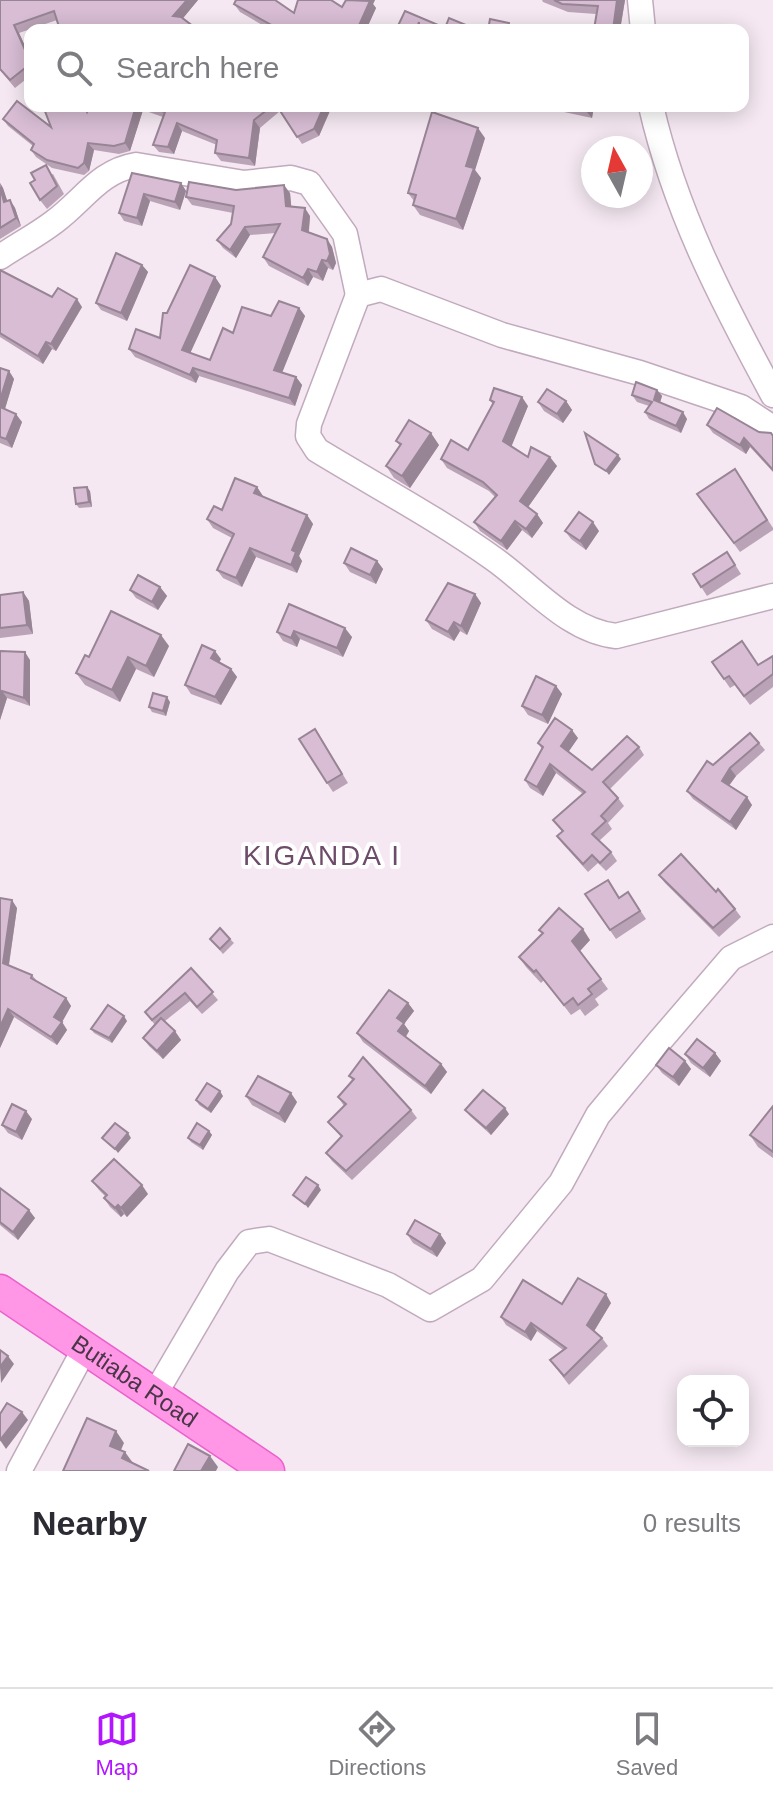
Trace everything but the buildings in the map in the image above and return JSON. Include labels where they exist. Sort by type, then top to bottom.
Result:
[{"type":"main road","name":"Butiaba Road","points":[[0,1291],[268,1471]]},
{"type":"street","points":[[640,0],[642,24]]},
{"type":"street","points":[[652,112],[664,165],[686,224],[718,294],[773,395]]},
{"type":"street","points":[[0,257],[56,221],[106,174],[120,168],[136,165],[244,183],[291,178],[309,183],[345,234],[358,295],[309,424],[308,436],[317,450],[493,558],[580,625],[598,634],[616,636],[773,596]]},
{"type":"street","points":[[358,295],[381,289],[502,335],[640,373],[741,407],[773,428]]},
{"type":"street","points":[[155,1394],[227,1271],[249,1242],[269,1239],[388,1285],[430,1309],[482,1279],[561,1183],[598,1115],[658,1043],[731,958],[773,937]]},
{"type":"street","points":[[19,1471],[85,1348]]},
{"type":"district","name":"KIGANDA I","points":[[322,855]]}]
